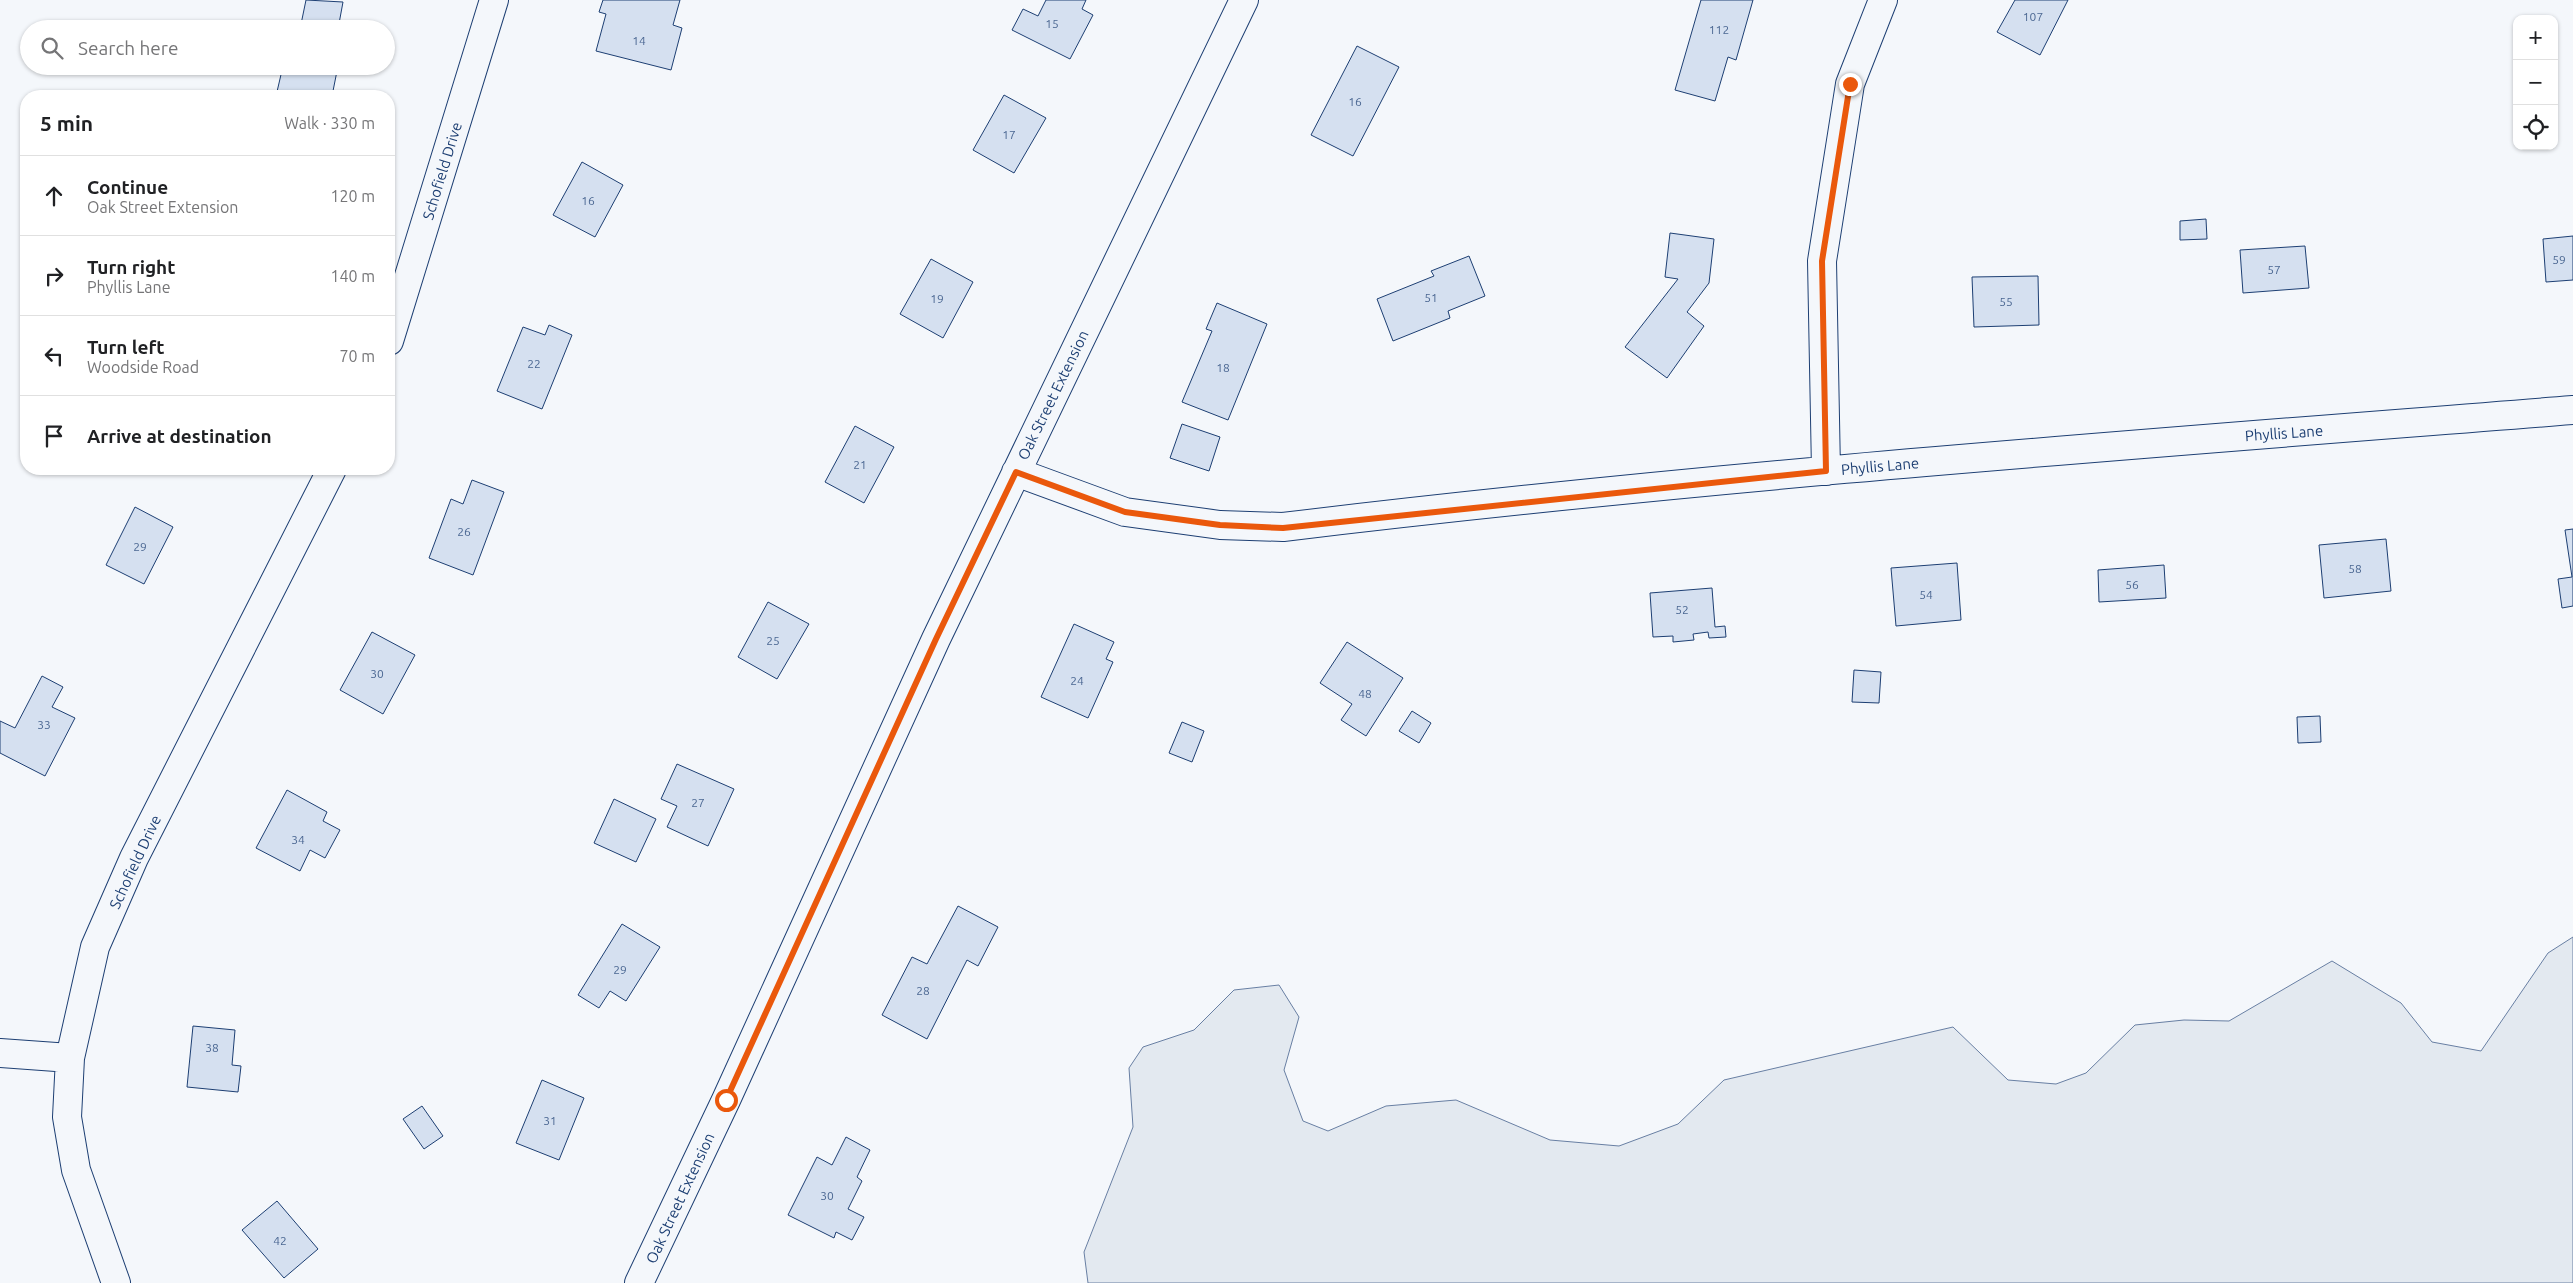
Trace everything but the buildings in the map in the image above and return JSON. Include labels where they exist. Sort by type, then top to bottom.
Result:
[{"type":"street","name":"Schofield Drive","points":[[395,321],[494,0]]},
{"type":"street","name":"Oak Street Extension","points":[[639,1283],[726,1100],[936,639],[1244,0]]},
{"type":"street","points":[[1826,471],[1822,261],[1850,84],[1884,0]]},
{"type":"street","name":"Phyllis Lane","points":[[1016,472],[1125,512],[1220,525],[1283,528],[1826,471],[2086,448],[2573,410]]},
{"type":"street","name":"Schofield Drive","points":[[116,1283],[76,1170],[67,1118],[70,1058],[95,947],[130,867],[329,475]]},
{"type":"street","points":[[0,1053],[70,1058]]},
{"type":"shaded area","points":[[2573,937],[2573,1283],[1088,1283],[1084,1252],[1133,1127],[1129,1068],[1143,1047],[1194,1030],[1234,990],[1279,985],[1299,1017],[1284,1070],[1303,1121],[1328,1131],[1386,1106],[1456,1100],[1550,1140],[1619,1146],[1678,1124],[1724,1080],[1953,1027],[2008,1080],[2056,1084],[2086,1073],[2135,1025],[2184,1020],[2229,1021],[2332,961],[2401,1003],[2432,1042],[2481,1051],[2548,953]]},
{"type":"route","points":[[726,1100],[936,639],[1016,472],[1125,512],[1220,525],[1283,528],[1826,471],[1822,261],[1850,84]]}]
